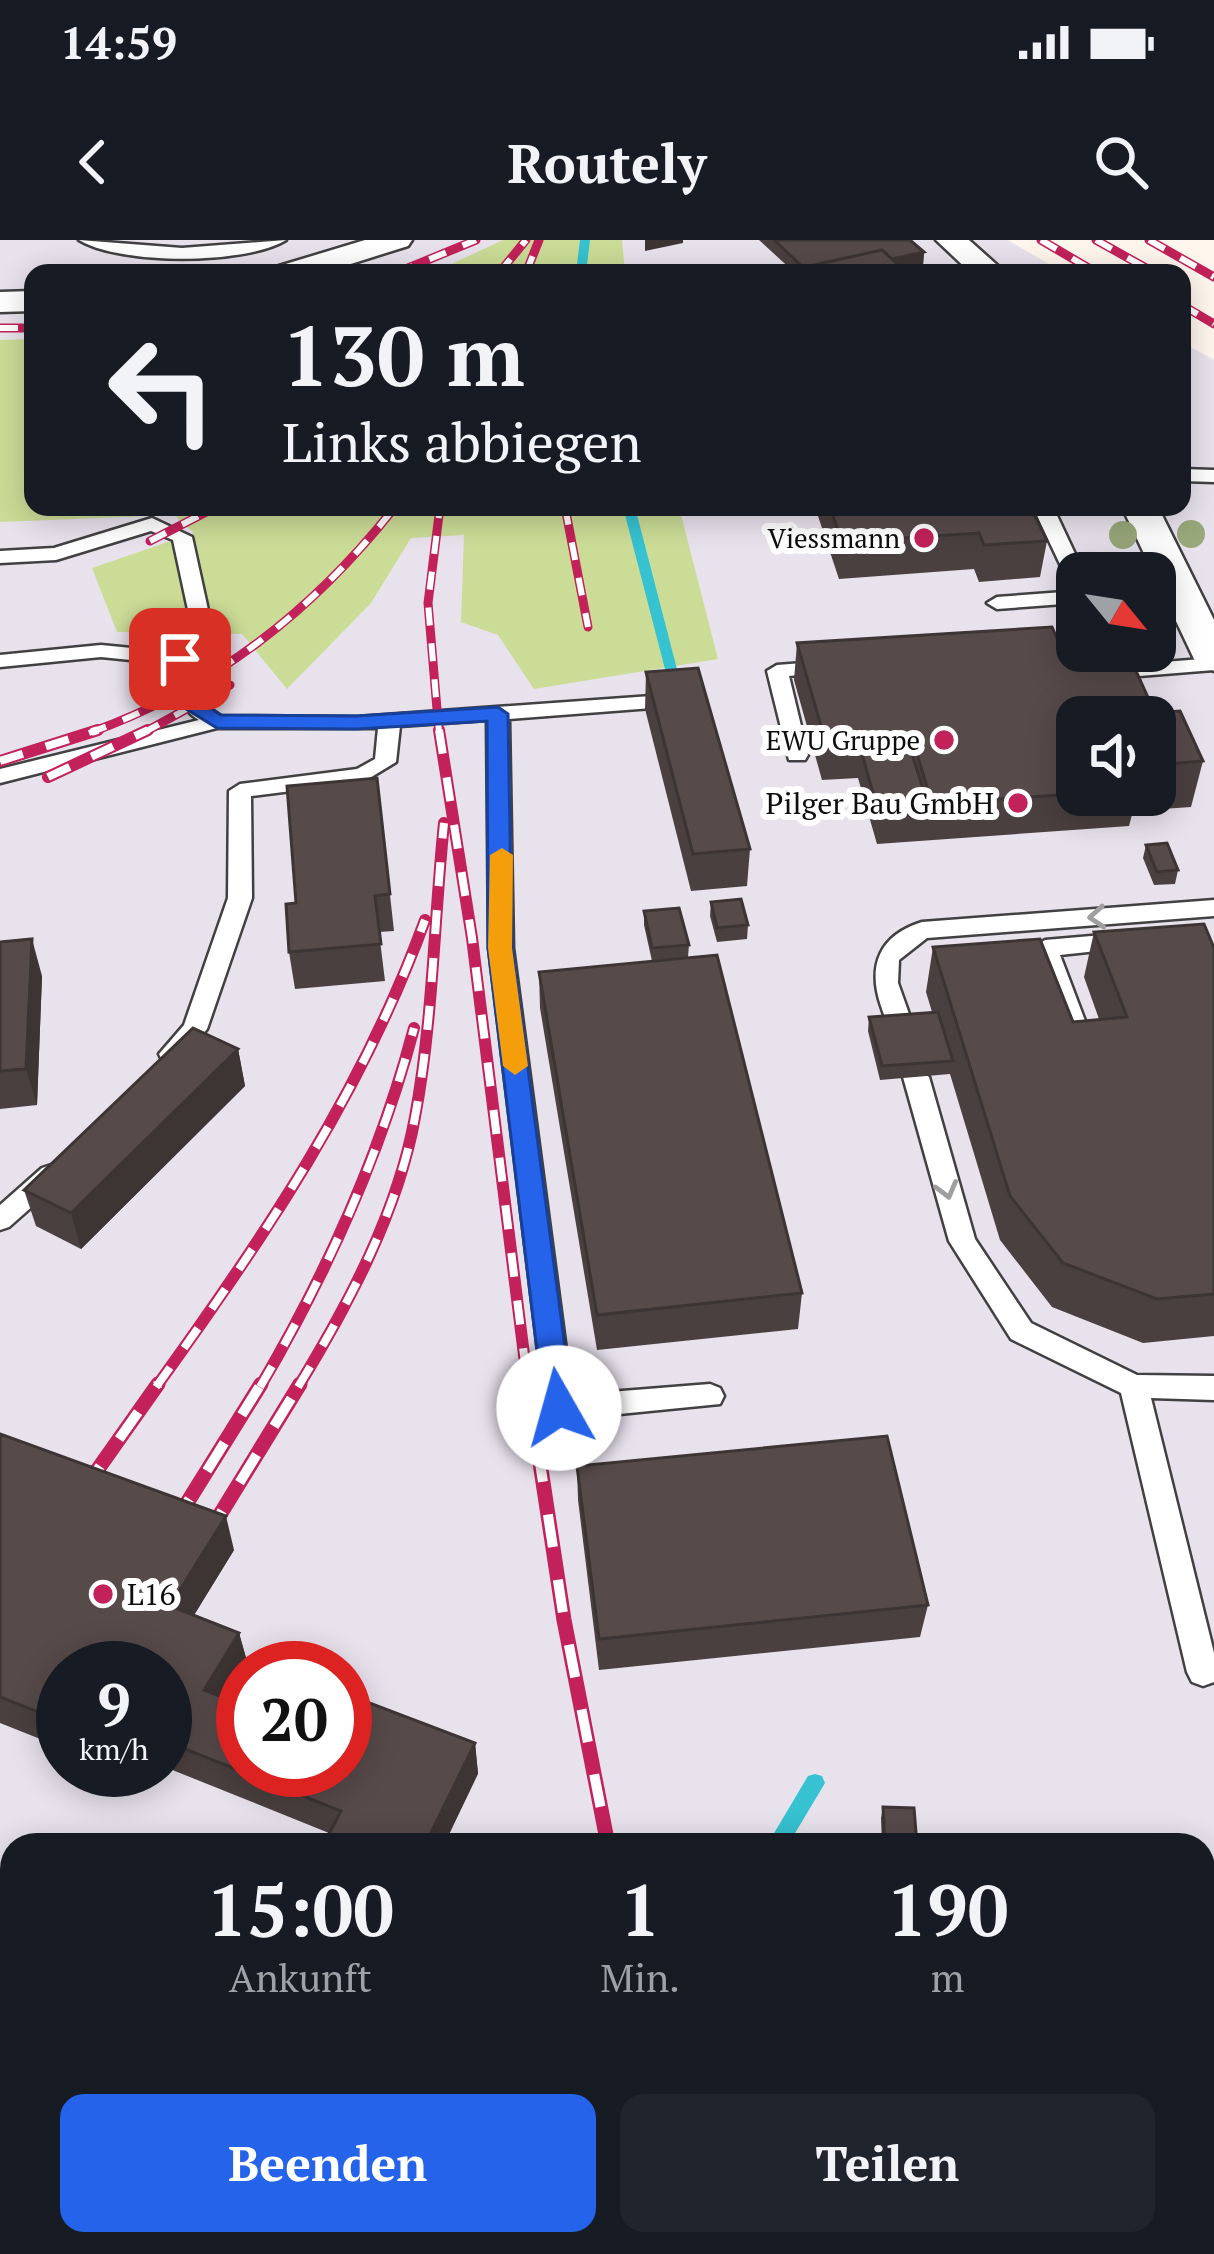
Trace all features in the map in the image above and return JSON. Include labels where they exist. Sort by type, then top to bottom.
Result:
[{"type":"street","points":[[319,264],[397,240]]},
{"type":"street","points":[[951,240],[979,264]]},
{"type":"street","points":[[1144,516],[1214,662]]},
{"type":"lane","points":[[87,240],[188,254],[244,250],[278,240]]},
{"type":"lane","points":[[1047,516],[1064,552]]},
{"type":"lane","points":[[0,557],[56,554],[152,524],[172,530],[188,545],[200,619],[180,659],[194,707],[217,722]]},
{"type":"lane","points":[[997,603],[1056,599]]},
{"type":"lane","points":[[0,662],[101,651],[180,659]]},
{"type":"lane","points":[[1176,666],[1214,662]]},
{"type":"lane","points":[[797,755],[777,670],[848,665]]},
{"type":"lane","points":[[0,776],[217,722],[390,721],[665,700]]},
{"type":"lane","points":[[498,714],[500,948],[559,1408],[710,1396]]},
{"type":"lane","points":[[146,1080],[195,1029],[240,898],[240,790],[363,775],[385,762],[390,721]]},
{"type":"lane","points":[[902,1028],[886,984],[885,960],[895,942],[922,930],[1214,908]]},
{"type":"lane","points":[[1089,1064],[1045,948],[1214,933]]},
{"type":"lane","points":[[916,1077],[962,1241],[1021,1331],[1134,1386],[1214,1388]]},
{"type":"lane","points":[[0,1220],[64,1163]]},
{"type":"lane","points":[[1134,1386],[1203,1672],[1214,1653]]},
{"type":"shaded area","points":[[0,240],[1008,240],[1049,264],[24,264],[24,516],[1191,516],[1191,347],[1214,360],[1214,1833],[0,1833]]},
{"type":"green space","points":[[503,240],[622,240],[624,264],[451,264]]},
{"type":"green space","points":[[24,339],[24,516],[149,516],[0,522],[0,340]]},
{"type":"green space","points":[[175,516],[681,516],[718,659],[534,689],[498,635],[461,622],[464,535],[411,538],[371,603],[287,689],[242,634],[117,632],[92,568],[194,533]]},
{"type":"building","points":[[774,240],[910,240],[924,252],[892,259],[882,250],[799,264]]},
{"type":"building","points":[[882,250],[897,264],[819,264]]},
{"type":"building","points":[[833,516],[1035,516],[1047,541],[984,545],[979,533],[842,542]]},
{"type":"building","points":[[1052,627],[1056,672],[1136,672],[1147,696],[1056,696],[1056,795],[932,803],[912,738],[826,743],[797,643]]},
{"type":"building","points":[[698,668],[750,849],[693,854],[646,672]]},
{"type":"building","points":[[1176,711],[1180,711],[1203,761],[1176,763]]},
{"type":"building","points":[[910,748],[931,814],[880,817],[861,751]]},
{"type":"building","points":[[377,778],[390,894],[375,896],[381,944],[289,952],[286,904],[296,903],[287,786]]},
{"type":"building","points":[[1167,843],[1178,870],[1157,872],[1146,845]]},
{"type":"building","points":[[741,899],[748,925],[717,928],[711,902]]},
{"type":"building","points":[[679,908],[689,945],[652,948],[644,911]]},
{"type":"building","points":[[1204,924],[1214,948],[1214,1294],[1157,1299],[1063,1263],[1010,1196],[933,947],[1040,939],[1073,1022],[1127,1017],[1094,932]]},
{"type":"building","points":[[32,939],[26,1069],[0,1071],[0,942]]},
{"type":"building","points":[[717,955],[802,1293],[597,1315],[539,972]]},
{"type":"building","points":[[938,1012],[953,1061],[882,1066],[869,1017]]},
{"type":"building","points":[[193,1028],[238,1049],[71,1213],[24,1190]]},
{"type":"building","points":[[0,1434],[226,1516],[170,1606],[239,1633],[234,1641],[216,1641],[216,1670],[204,1690],[216,1695],[216,1761],[192,1752],[192,1641],[36,1641],[36,1711],[0,1697]]},
{"type":"building","points":[[887,1436],[928,1605],[599,1639],[577,1466]]},
{"type":"building","points":[[372,1704],[475,1743],[431,1833],[329,1833],[341,1811],[306,1797],[372,1797]]},
{"type":"building","points":[[883,1807],[914,1808],[916,1833],[884,1833]]},
{"type":"waterway","points":[[582,264],[585,240]]},
{"type":"waterway","points":[[631,516],[672,673]]},
{"type":"waterway","points":[[784,1833],[815,1783]]},
{"type":"railway","points":[[418,264],[476,240]]},
{"type":"railway","points":[[506,264],[526,240]]},
{"type":"railway","points":[[530,264],[539,240]]},
{"type":"railway","points":[[1041,240],[1082,264]]},
{"type":"railway","points":[[1096,240],[1139,264]]},
{"type":"railway","points":[[1149,240],[1214,277]]},
{"type":"railway","points":[[1191,310],[1214,324]]},
{"type":"railway","points":[[0,328],[24,328]]},
{"type":"railway","points":[[150,541],[199,516]]},
{"type":"railway","points":[[91,732],[178,693],[258,642],[330,580],[387,516]]},
{"type":"railway","points":[[439,516],[428,603],[439,733]]},
{"type":"railway","points":[[567,516],[588,627]]},
{"type":"railway","points":[[143,733],[230,685]]},
{"type":"railway","points":[[91,732],[98,730]]},
{"type":"railway","points":[[48,777],[148,730]]},
{"type":"railway","points":[[439,730],[472,938],[528,1387]]},
{"type":"railway","points":[[0,761],[91,732]]},
{"type":"railway","points":[[298,1387],[369,1257],[407,1153],[426,1044],[444,823]]},
{"type":"railway","points":[[156,1387],[307,1163],[371,1045],[425,920]]},
{"type":"railway","points":[[260,1387],[349,1213],[385,1122],[414,1028]]},
{"type":"railway","points":[[81,1493],[158,1384]]},
{"type":"railway","points":[[172,1527],[261,1384]]},
{"type":"railway","points":[[205,1539],[300,1384]]},
{"type":"railway","points":[[528,1384],[564,1620],[606,1833]]},
{"type":"slow traffic","points":[[502,855],[500,948],[515,1066]]},
{"type":"place","name":"Viessmann","points":[[924,538]]},
{"type":"place","name":"EWU Gruppe","points":[[944,740]]},
{"type":"place","name":"Pilger Bau GmbH","points":[[1018,803]]},
{"type":"place","name":"L16","points":[[103,1594]]},
{"type":"route","points":[[180,659],[185,691],[194,707],[217,722],[357,723],[498,714],[500,948],[559,1408]]}]
